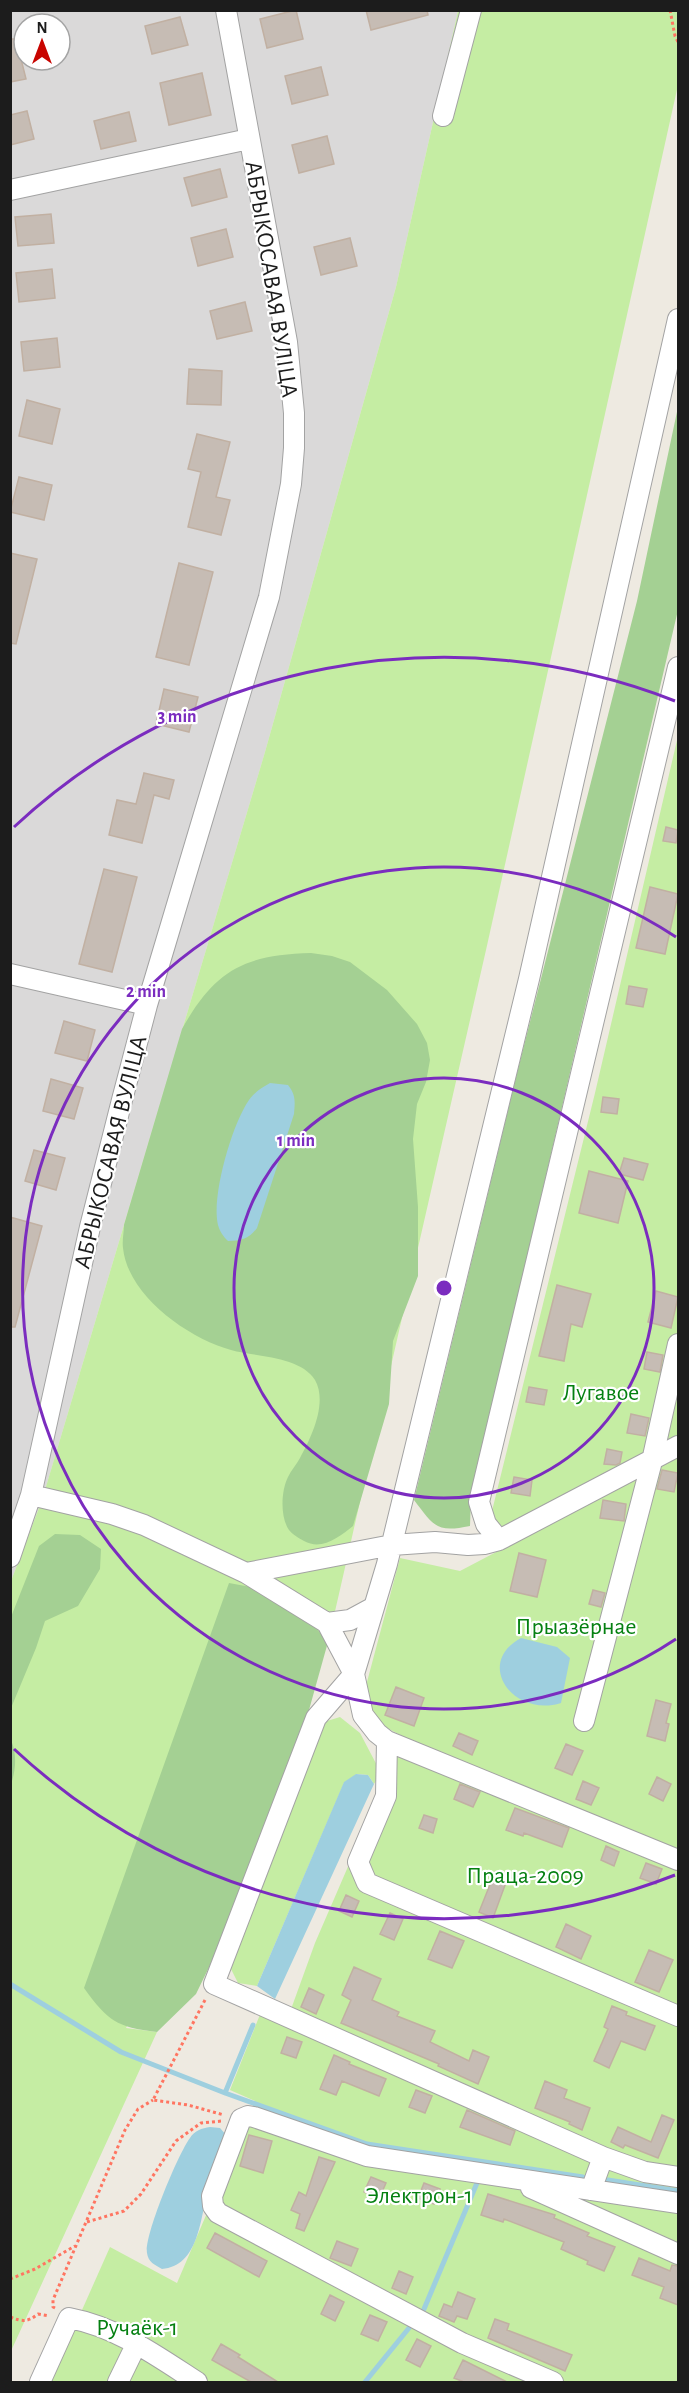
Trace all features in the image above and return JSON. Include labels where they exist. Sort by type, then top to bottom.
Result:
[{"type":"street","name":"АБРЫКОСАВАЯ ВУЛІЦА","points":[[10,1557],[31,1495],[90,1227],[147,1005],[269,597],[291,484],[294,448],[290,369],[280,302],[226,10]]},
{"type":"street","points":[[443,116],[471,10]]},
{"type":"street","points":[[10,190],[249,140]]},
{"type":"street","points":[[678,319],[529,979],[392,1545],[354,1674],[316,1718],[214,1984],[603,2157],[645,2172],[678,2177]]},
{"type":"street","points":[[499,1540],[486,1524],[479,1502],[678,667]]},
{"type":"street","points":[[10,974],[147,1005]]},
{"type":"street","points":[[584,1721],[652,1461],[678,1344]]},
{"type":"street","points":[[246,1573],[392,1545],[435,1542],[468,1545],[499,1540],[678,1446]]},
{"type":"street","points":[[31,1495],[112,1514],[144,1525],[246,1573],[327,1623],[354,1674],[363,1715],[372,1728],[387,1741],[678,1860]]},
{"type":"street","points":[[327,1623],[350,1620],[374,1608]]},
{"type":"street","points":[[387,1741],[386,1796],[357,1862],[367,1883],[678,2016]]},
{"type":"street","points":[[553,2382],[462,2343],[218,2213],[213,2206],[212,2196],[241,2119],[248,2116],[254,2117],[367,2156],[678,2203]]},
{"type":"street","points":[[591,2190],[603,2157]]},
{"type":"street","points":[[509,2178],[678,2254]]},
{"type":"street","points":[[40,2382],[69,2318],[93,2322],[137,2343],[197,2382]]},
{"type":"street","points":[[118,2382],[137,2343]]},
{"type":"path","points":[[670,10],[678,42]]},
{"type":"path","points":[[69,2318],[53,2307],[53,2300],[125,2130],[138,2109],[153,2100],[214,1984]]},
{"type":"path","points":[[153,2100],[188,2105],[241,2119]]},
{"type":"path","points":[[87,2222],[124,2211],[141,2194],[176,2141],[201,2123],[241,2119]]},
{"type":"path","points":[[10,2279],[35,2269],[77,2245]]},
{"type":"path","points":[[10,2317],[21,2321],[30,2321],[38,2314],[69,2318]]},
{"type":"shaded area","points":[[11,11],[458,11],[396,287],[265,752],[42,1500],[11,1581]]},
{"type":"green space","points":[[458,11],[678,11],[678,85],[486,950],[328,1642],[126,2028],[157,2032],[11,2351],[11,1581],[42,1500],[265,752],[396,287]]},
{"type":"green space","points":[[678,407],[678,610],[471,1497],[470,1526],[443,1528],[426,1516],[414,1500],[517,1073],[637,601]]},
{"type":"green space","name":"Лугавое","points":[[678,736],[678,1439],[505,1533],[491,1515],[595,1093]]},
{"type":"green space","points":[[311,953],[350,962],[387,990],[417,1024],[427,1043],[430,1060],[426,1082],[417,1104],[413,1139],[418,1207],[418,1276],[393,1341],[389,1404],[353,1526],[324,1544],[311,1544],[294,1535],[286,1525],[282,1504],[288,1477],[313,1431],[319,1410],[319,1389],[315,1380],[299,1366],[231,1350],[197,1336],[179,1325],[148,1298],[136,1282],[127,1266],[123,1245],[124,1225],[182,1029],[194,1009],[220,980],[249,962],[267,957]]},
{"type":"green space","points":[[678,1457],[678,2382],[50,2382],[110,2247],[177,2283],[255,2101],[230,2090],[261,2012],[286,2023],[315,1943],[404,1737],[376,1722],[363,1697],[400,1558],[460,1571]]},
{"type":"green space","points":[[55,1534],[80,1535],[101,1549],[100,1569],[78,1606],[45,1621],[11,1708],[11,1617],[39,1546]]},
{"type":"green space","points":[[229,1583],[256,1588],[307,1618],[328,1642],[309,1710],[213,1959],[196,1994],[157,2032],[132,2028],[114,2021],[84,1988]]},
{"type":"green space","points":[[340,1717],[360,1733],[381,1773],[374,1784],[368,1775],[357,1774],[344,1783],[257,1986],[238,1983],[230,1967],[314,1742],[327,1721]]},
{"type":"green space","points":[[11,1740],[15,1762],[11,1784]]},
{"type":"water","points":[[270,1083],[288,1085],[294,1099],[294,1114],[257,1228],[244,1239],[228,1241],[219,1227],[217,1213],[220,1179],[242,1111],[261,1088]]},
{"type":"water","points":[[521,1638],[557,1647],[570,1658],[561,1703],[544,1706],[528,1703],[515,1696],[505,1685],[500,1674],[501,1661],[507,1649]]},
{"type":"water","points":[[356,1774],[368,1775],[374,1784],[275,1999],[257,1986],[344,1782]]},
{"type":"water","points":[[210,2127],[220,2128],[227,2136],[207,2194],[199,2229],[190,2251],[183,2260],[174,2266],[162,2269],[150,2261],[147,2253],[147,2244],[156,2213],[170,2177],[190,2138],[198,2130]]},
{"type":"building","points":[[296,10],[303,39],[267,48],[260,19]]},
{"type":"building","points":[[366,10],[427,10],[428,15],[371,30]]},
{"type":"building","points":[[180,17],[188,45],[152,54],[145,26]]},
{"type":"building","points":[[10,39],[12,39],[12,72],[24,72],[26,79],[10,82]]},
{"type":"building","points":[[321,67],[328,95],[292,104],[285,76]]},
{"type":"building","points":[[202,73],[211,115],[169,125],[160,83]]},
{"type":"building","points":[[27,111],[34,139],[10,145],[10,115]]},
{"type":"building","points":[[129,112],[136,141],[101,149],[94,121]]},
{"type":"building","points":[[327,136],[334,164],[299,173],[292,145]]},
{"type":"building","points":[[220,169],[227,197],[192,206],[184,178]]},
{"type":"building","points":[[51,214],[54,243],[18,246],[15,217]]},
{"type":"building","points":[[226,229],[233,257],[198,266],[191,238]]},
{"type":"building","points":[[350,238],[357,266],[321,275],[314,247]]},
{"type":"building","points":[[52,269],[55,298],[19,302],[16,273]]},
{"type":"building","points":[[245,302],[252,331],[217,339],[210,311]]},
{"type":"building","points":[[57,338],[60,367],[24,371],[21,342]]},
{"type":"building","points":[[189,369],[222,371],[221,405],[187,404]]},
{"type":"building","points":[[27,400],[60,409],[52,444],[19,436]]},
{"type":"building","points":[[197,434],[230,442],[216,497],[230,500],[221,535],[188,527],[201,472],[188,469]]},
{"type":"building","points":[[19,477],[52,485],[44,520],[10,512]]},
{"type":"building","points":[[10,553],[37,559],[16,644],[10,643]]},
{"type":"building","points":[[179,563],[213,572],[189,665],[156,657]]},
{"type":"building","points":[[164,689],[198,697],[189,732],[156,724]]},
{"type":"building","points":[[144,773],[174,780],[169,799],[154,795],[142,843],[109,835],[117,800],[136,804]]},
{"type":"building","points":[[666,827],[678,830],[676,843],[663,841]]},
{"type":"building","points":[[104,869],[137,877],[112,972],[79,964]]},
{"type":"building","points":[[650,887],[678,894],[665,954],[636,948]]},
{"type":"building","points":[[629,986],[647,989],[643,1007],[626,1004]]},
{"type":"building","points":[[64,1021],[95,1030],[87,1061],[55,1053]]},
{"type":"building","points":[[51,1079],[83,1088],[74,1119],[43,1111]]},
{"type":"building","points":[[603,1097],[619,1099],[617,1114],[601,1112]]},
{"type":"building","points":[[34,1150],[65,1158],[56,1190],[25,1181]]},
{"type":"building","points":[[624,1158],[648,1164],[643,1180],[619,1174]]},
{"type":"building","points":[[589,1171],[628,1181],[618,1223],[579,1213]]},
{"type":"building","points":[[10,1217],[42,1226],[15,1327],[10,1327]]},
{"type":"building","points":[[557,1285],[591,1294],[582,1327],[571,1324],[564,1361],[539,1356]]},
{"type":"building","points":[[656,1291],[678,1297],[671,1328],[648,1322]]},
{"type":"building","points":[[647,1352],[663,1355],[660,1372],[644,1369]]},
{"type":"building","points":[[529,1387],[547,1390],[544,1405],[526,1402]]},
{"type":"building","points":[[631,1414],[649,1418],[645,1436],[627,1433]]},
{"type":"building","points":[[607,1449],[622,1452],[620,1463],[604,1464]]},
{"type":"building","points":[[662,1470],[678,1473],[674,1492],[657,1489]]},
{"type":"building","points":[[514,1477],[532,1480],[530,1496],[511,1493]]},
{"type":"building","points":[[603,1500],[626,1504],[624,1521],[600,1518]]},
{"type":"building","points":[[519,1553],[546,1560],[537,1597],[510,1591]]},
{"type":"building","points":[[593,1590],[605,1593],[601,1607],[589,1604]]},
{"type":"building","points":[[396,1687],[424,1698],[414,1726],[385,1715]]},
{"type":"building","points":[[656,1700],[671,1704],[666,1723],[669,1724],[665,1741],[647,1736]]},
{"type":"building","points":[[459,1733],[478,1741],[472,1755],[453,1746]]},
{"type":"building","points":[[566,1744],[583,1751],[572,1775],[555,1768]]},
{"type":"building","points":[[657,1777],[671,1784],[663,1801],[649,1794]]},
{"type":"building","points":[[583,1781],[599,1788],[591,1805],[576,1799]]},
{"type":"building","points":[[460,1784],[480,1792],[473,1807],[454,1799]]},
{"type":"building","points":[[515,1808],[569,1828],[562,1847],[524,1833],[523,1836],[506,1830]]},
{"type":"building","points":[[424,1815],[437,1819],[433,1833],[419,1828]]},
{"type":"building","points":[[606,1846],[619,1852],[614,1866],[601,1860]]},
{"type":"building","points":[[646,1863],[662,1869],[656,1884],[640,1878]]},
{"type":"building","points":[[495,1872],[508,1877],[493,1918],[479,1912]]},
{"type":"building","points":[[346,1895],[359,1901],[352,1917],[339,1911]]},
{"type":"building","points":[[390,1913],[403,1919],[394,1940],[380,1934]]},
{"type":"building","points":[[566,1924],[591,1936],[581,1959],[556,1947]]},
{"type":"building","points":[[440,1931],[464,1941],[452,1968],[428,1959]]},
{"type":"building","points":[[649,1950],[673,1960],[659,1992],[635,1982]]},
{"type":"building","points":[[354,1967],[381,1979],[372,2000],[399,2012],[397,2016],[435,2031],[430,2042],[469,2061],[473,2050],[489,2057],[478,2084],[438,2066],[439,2064],[341,2023],[351,2000],[342,1995]]},
{"type":"building","points":[[309,1988],[324,1995],[316,2014],[301,2007]]},
{"type":"building","points":[[612,2006],[627,2012],[626,2015],[655,2026],[645,2050],[621,2041],[609,2068],[594,2061],[608,2029],[604,2027]]},
{"type":"building","points":[[287,2037],[302,2042],[296,2058],[281,2053]]},
{"type":"building","points":[[334,2055],[350,2062],[349,2064],[386,2079],[379,2096],[342,2081],[336,2095],[320,2089]]},
{"type":"building","points":[[545,2081],[567,2090],[564,2098],[590,2108],[582,2130],[569,2124],[570,2122],[535,2108]]},
{"type":"building","points":[[416,2090],[432,2096],[425,2113],[409,2107]]},
{"type":"building","points":[[467,2110],[515,2131],[510,2145],[460,2127]]},
{"type":"building","points":[[662,2115],[674,2120],[658,2158],[625,2145],[623,2148],[611,2142],[618,2127],[651,2142]]},
{"type":"building","points":[[249,2135],[272,2141],[263,2173],[240,2166]]},
{"type":"building","points":[[319,2157],[335,2162],[304,2231],[296,2228],[300,2214],[291,2210],[299,2192],[306,2196]]},
{"type":"building","points":[[371,2177],[386,2183],[379,2199],[364,2192]]},
{"type":"building","points":[[424,2183],[440,2189],[434,2204],[418,2198]]},
{"type":"building","points":[[488,2194],[555,2215],[554,2218],[589,2233],[587,2236],[615,2247],[604,2271],[561,2249],[564,2242],[504,2219],[503,2222],[481,2215]]},
{"type":"building","points":[[215,2233],[267,2261],[259,2277],[207,2248]]},
{"type":"building","points":[[337,2241],[358,2249],[351,2266],[330,2258]]},
{"type":"building","points":[[639,2258],[670,2271],[672,2265],[678,2266],[678,2305],[660,2298],[664,2287],[632,2275]]},
{"type":"building","points":[[399,2271],[413,2277],[406,2294],[392,2288]]},
{"type":"building","points":[[458,2292],[475,2299],[467,2319],[457,2316],[454,2322],[439,2316],[444,2304],[452,2307]]},
{"type":"building","points":[[330,2295],[344,2302],[335,2321],[321,2314]]},
{"type":"building","points":[[370,2315],[387,2322],[378,2341],[361,2334]]},
{"type":"building","points":[[495,2319],[509,2324],[507,2330],[572,2355],[565,2371],[488,2338]]},
{"type":"building","points":[[417,2339],[431,2346],[420,2367],[406,2360]]},
{"type":"building","points":[[221,2344],[278,2382],[251,2382],[212,2360]]},
{"type":"building","points":[[463,2360],[507,2382],[464,2382],[454,2378]]},
{"type":"waterway","points":[[10,1984],[121,2052],[225,2093],[367,2144],[583,2177]]},
{"type":"waterway","points":[[225,2093],[253,2025]]},
{"type":"waterway","points":[[608,2180],[678,2191]]},
{"type":"waterway","points":[[424,2309],[477,2183]]},
{"type":"waterway","points":[[365,2382],[409,2328]]},
{"type":"park label","name":"Прыазёрнае","points":[[576,1626]]},
{"type":"park label","name":"Праца-2009","points":[[525,1875]]},
{"type":"park label","name":"Электрон-1","points":[[419,2195]]},
{"type":"park label","name":"Ручаёк-1","points":[[137,2327]]}]
